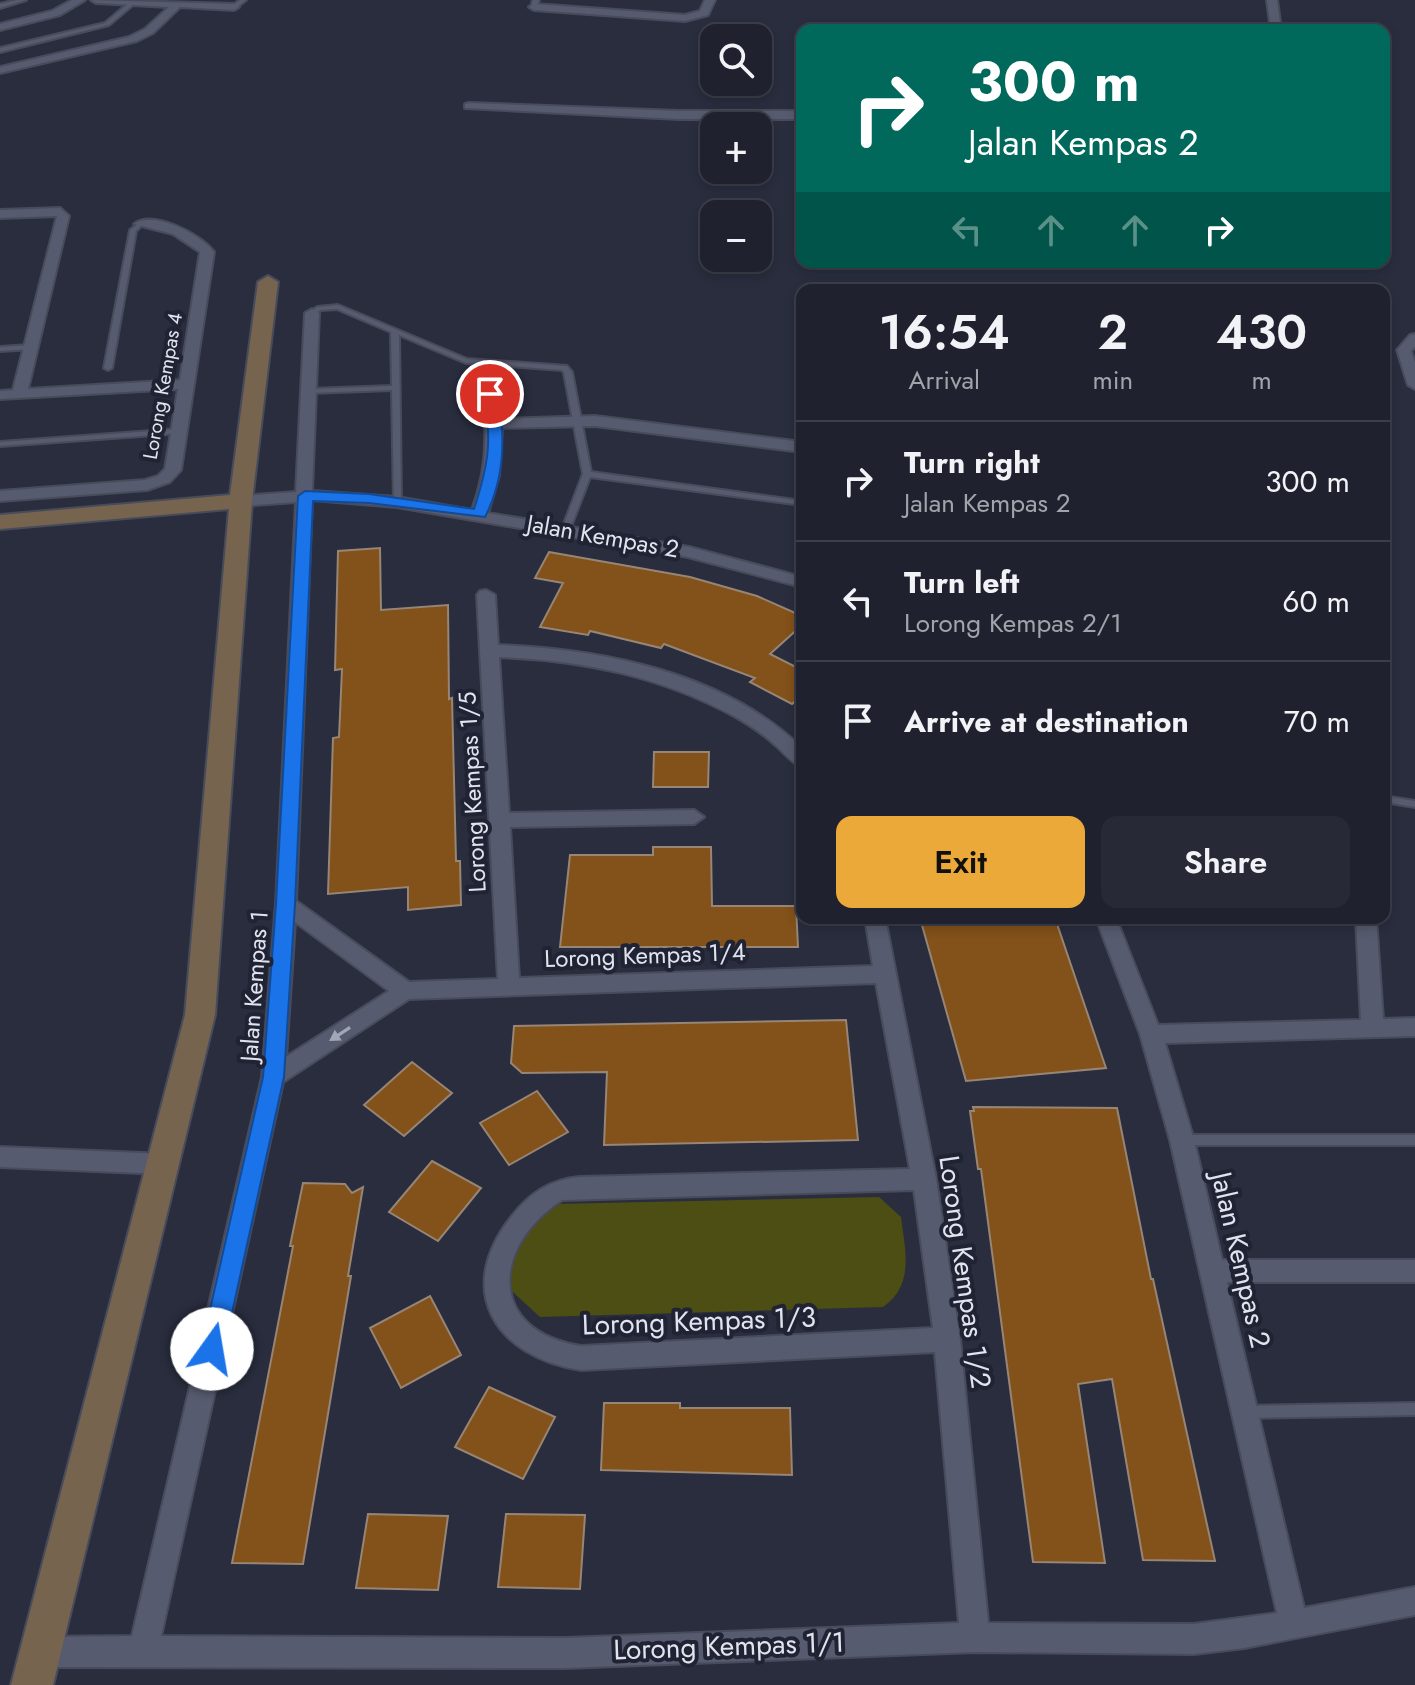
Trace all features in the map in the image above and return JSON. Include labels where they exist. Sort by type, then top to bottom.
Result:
[{"type":"street","points":[[0,27],[56,13],[80,0]]},
{"type":"street","points":[[96,0],[176,6],[239,4]]},
{"type":"street","points":[[535,4],[685,18],[704,13],[710,0]]},
{"type":"street","points":[[1272,0],[1275,24]]},
{"type":"street","points":[[0,70],[133,39],[149,31],[176,6]]},
{"type":"street","points":[[469,106],[679,115],[796,115]]},
{"type":"street","points":[[0,214],[60,212],[63,216],[19,394]]},
{"type":"street","name":"Lorong Kempas 4","points":[[0,496],[156,483],[173,470],[206,248],[197,241],[156,225],[140,224]]},
{"type":"street","points":[[32,1685],[200,1015],[241,501],[268,282]]},
{"type":"street","name":"Jalan Kempas 1","points":[[143,1650],[273,1077],[286,904],[312,313]]},
{"type":"street","points":[[1415,338],[1404,350],[1415,385]]},
{"type":"street","points":[[479,514],[495,466],[497,424],[484,364]]},
{"type":"street","points":[[0,395],[187,384]]},
{"type":"street","points":[[497,424],[577,420],[631,424],[796,446]]},
{"type":"street","points":[[37,519],[45,493]]},
{"type":"street","name":"Jalan Kempas 2","points":[[241,501],[305,496],[397,502],[689,552],[796,577]]},
{"type":"street","points":[[0,522],[241,501]]},
{"type":"street","name":"Lorong Kempas 1/5","points":[[486,595],[509,986]]},
{"type":"street","points":[[490,651],[556,653],[616,662],[681,682],[750,716],[796,755]]},
{"type":"street","points":[[500,820],[694,817]]},
{"type":"street","points":[[273,1077],[405,991],[286,904]]},
{"type":"street","name":"Lorong Kempas 1/2","points":[[876,924],[924,1179],[947,1339],[975,1637]]},
{"type":"street","name":"Jalan Kempas 2","points":[[1108,924],[1151,1034],[1182,1140],[1293,1622]]},
{"type":"street","points":[[1366,924],[1372,1026]]},
{"type":"street","name":"Lorong Kempas 1/4","points":[[405,991],[886,974]]},
{"type":"street","points":[[1151,1034],[1415,1027]]},
{"type":"street","points":[[0,1157],[165,1164]]},
{"type":"street","name":"Lorong Kempas 1/3","points":[[924,1179],[579,1187],[554,1192],[509,1235],[499,1258],[496,1285],[502,1312],[520,1334],[546,1351],[581,1358],[947,1339]]},
{"type":"street","points":[[1214,1271],[1415,1271]]},
{"type":"street","name":"Lorong Kempas 1/1","points":[[40,1652],[565,1653],[975,1637],[1194,1639],[1244,1634],[1293,1622],[1415,1601]]},
{"type":"lane","points":[[0,6],[23,0]]},
{"type":"lane","points":[[0,50],[107,24],[132,3]]},
{"type":"lane","points":[[108,368],[133,230],[140,224]]},
{"type":"lane","points":[[312,313],[319,308],[338,307],[444,354],[484,364],[564,368],[568,372],[587,474],[566,529]]},
{"type":"lane","points":[[395,332],[397,502]]},
{"type":"lane","points":[[0,349],[30,347]]},
{"type":"lane","points":[[310,391],[394,388]]},
{"type":"lane","points":[[0,444],[180,431]]},
{"type":"lane","points":[[587,474],[796,502]]},
{"type":"lane","points":[[1390,800],[1415,804]]},
{"type":"lane","points":[[1182,1140],[1415,1140]]},
{"type":"lane","points":[[1244,1412],[1415,1409]]},
{"type":"shaded area","points":[[879,1197],[901,1217],[906,1254],[900,1288],[883,1307],[540,1317],[504,1284],[512,1233],[554,1204]]},
{"type":"building","points":[[380,548],[381,610],[448,605],[456,861],[460,861],[461,905],[408,910],[408,887],[328,894],[333,738],[339,737],[342,669],[335,670],[338,551]]},
{"type":"building","points":[[549,552],[690,577],[757,596],[796,613],[796,630],[770,654],[796,667],[796,700],[792,704],[750,682],[755,678],[664,644],[661,648],[590,631],[588,635],[540,627],[563,583],[535,578]]},
{"type":"building","points":[[654,752],[709,752],[708,787],[653,787]]},
{"type":"building","points":[[653,847],[711,847],[712,906],[796,906],[798,947],[560,947],[570,855],[653,855]]},
{"type":"building","points":[[922,924],[1057,924],[1106,1068],[966,1081]]},
{"type":"building","points":[[846,1020],[858,1140],[604,1145],[607,1072],[522,1073],[511,1063],[514,1026]]},
{"type":"building","points":[[412,1062],[452,1093],[404,1136],[364,1105]]},
{"type":"building","points":[[537,1091],[568,1132],[509,1165],[480,1123]]},
{"type":"building","points":[[973,1107],[1117,1108],[1151,1279],[1215,1561],[1143,1560],[1112,1379],[1078,1384],[1105,1563],[1033,1562],[981,1169],[978,1169],[970,1111],[974,1111]]},
{"type":"building","points":[[432,1161],[481,1188],[438,1241],[389,1212]]},
{"type":"building","points":[[303,1183],[345,1184],[352,1193],[363,1187],[303,1564],[232,1563],[293,1246],[290,1246]]},
{"type":"building","points":[[430,1296],[461,1355],[401,1388],[370,1328]]},
{"type":"building","points":[[489,1387],[555,1417],[523,1479],[455,1447]]},
{"type":"building","points":[[604,1403],[680,1403],[680,1408],[790,1408],[792,1475],[601,1470]]},
{"type":"building","points":[[368,1514],[448,1516],[438,1590],[356,1588]]},
{"type":"building","points":[[506,1514],[585,1515],[580,1589],[498,1587]]},
{"type":"route","points":[[212,1349],[273,1077],[286,904],[305,496],[369,499],[479,514],[490,486],[497,447],[497,424],[490,394]]}]
